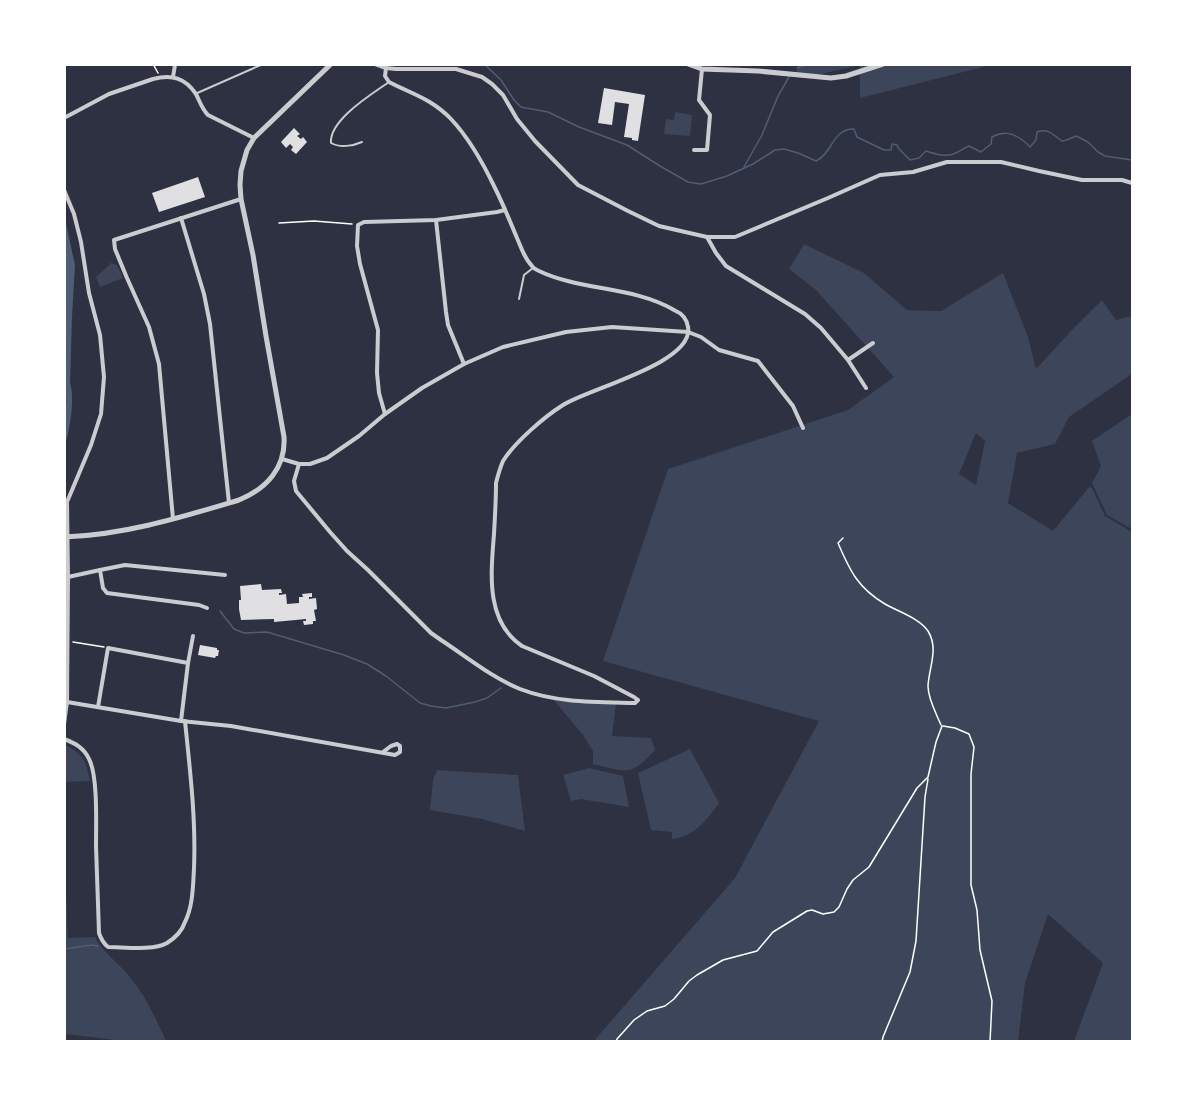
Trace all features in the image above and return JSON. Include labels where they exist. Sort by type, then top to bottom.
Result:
[{"type":"street","points":[[173,77],[177,64]]},
{"type":"street","points":[[65,537],[142,527],[229,503],[250,495],[264,485],[275,472],[282,459],[285,447],[284,437],[254,255],[241,199],[241,171],[247,150],[254,138],[331,64]]},
{"type":"street","points":[[375,64],[386,68],[456,69],[482,77],[503,95],[517,119],[578,185],[627,212],[659,226],[707,237],[735,237],[880,174],[913,172],[947,162],[1001,162],[1082,180],[1122,180],[1132,183]]},
{"type":"street","points":[[688,64],[702,69],[758,71],[831,78],[846,76],[883,64]]},
{"type":"street","points":[[299,464],[294,486],[313,513],[347,551],[441,640],[490,673],[521,689],[577,701],[635,703],[638,700],[594,676],[515,642],[500,621],[491,582],[496,483],[504,460],[550,414],[580,396],[646,370],[666,358],[688,337],[687,321],[676,310],[660,303],[624,292],[565,280],[533,268],[525,256],[485,168],[452,120],[430,101],[388,82],[385,76],[386,68]]},
{"type":"street","points":[[694,150],[707,150],[710,115],[699,100],[702,69]]},
{"type":"street","points":[[64,118],[109,94],[160,77],[173,77],[182,80],[195,94],[208,115],[254,138]]},
{"type":"street","points":[[64,190],[74,214],[81,242],[89,293],[103,356],[102,414],[67,502],[65,537],[68,577],[67,702],[64,724]]},
{"type":"street","points":[[174,519],[159,364],[149,327],[115,249],[114,240],[241,199]]},
{"type":"street","points":[[385,414],[378,393],[378,330],[360,264],[356,225],[364,222],[436,220],[505,210]]},
{"type":"street","points":[[181,218],[204,294],[210,324],[229,503]]},
{"type":"street","points":[[436,220],[448,325],[464,364]]},
{"type":"street","points":[[707,237],[726,266],[805,314],[821,328],[848,360],[866,388]]},
{"type":"street","points":[[282,459],[291,463],[310,464],[327,458],[422,388],[464,364],[503,347],[587,329],[612,327],[688,332],[701,337],[719,350],[758,361],[793,406],[803,428]]},
{"type":"street","points":[[848,360],[873,343]]},
{"type":"street","points":[[68,577],[125,565],[225,575]]},
{"type":"street","points":[[100,570],[103,588],[107,592],[207,608]]},
{"type":"street","points":[[64,739],[82,749],[93,768],[99,933],[108,947],[154,947],[166,944],[185,924],[193,888],[192,786],[183,721],[188,663],[193,636]]},
{"type":"street","points":[[98,707],[108,648],[188,663]]},
{"type":"street","points":[[67,702],[183,721],[231,726],[383,752]]},
{"type":"lane","points":[[195,94],[263,64]]},
{"type":"lane","points":[[362,141],[351,146],[334,145],[331,139],[337,124],[350,111],[388,82]]},
{"type":"lane","points":[[519,299],[524,275],[533,268]]},
{"type":"path","points":[[153,64],[158,72]]},
{"type":"path","points":[[279,223],[314,222],[356,225]]},
{"type":"path","points":[[843,538],[838,543],[850,571],[863,588],[923,624],[928,631],[932,639],[934,656],[928,686],[929,695],[942,726],[936,742],[925,797],[916,941],[910,972],[882,1041]]},
{"type":"path","points":[[66,641],[108,648]]},
{"type":"path","points":[[942,726],[969,734],[974,747],[971,774],[971,885],[980,950],[992,1001],[990,1041]]},
{"type":"path","points":[[616,1041],[634,1020],[647,1011],[665,1006],[689,981],[714,964],[757,951],[773,932],[807,911],[812,910],[823,914],[834,912],[853,880],[869,867],[917,788],[928,777]]},
{"type":"shaded area","points":[[799,64],[991,65],[860,98],[860,65],[812,76],[796,72]]},
{"type":"shaded area","points":[[675,112],[692,115],[690,136],[664,134],[666,119],[674,120]]},
{"type":"shaded area","points":[[65,219],[75,265],[70,383],[72,405],[65,445]]},
{"type":"shaded area","points":[[804,244],[864,273],[907,310],[941,311],[1003,273],[1028,337],[1036,369],[1102,300],[1116,320],[1132,316],[1132,372],[1069,417],[1055,444],[1017,453],[1008,503],[1053,531],[1089,487],[1092,488],[1105,516],[1132,532],[1132,1041],[1074,1041],[1103,963],[1048,914],[1025,983],[1018,1041],[593,1042],[735,878],[819,721],[603,661],[668,469],[848,410],[894,377],[816,290],[789,269]],"holes":[[[976,433],[985,441],[976,485],[959,474]]]},
{"type":"shaded area","points":[[111,263],[117,265],[123,278],[100,287],[96,277]]},
{"type":"shaded area","points":[[1132,414],[1132,529],[1107,515],[1092,483],[1101,466],[1092,441]]},
{"type":"shaded area","points":[[552,698],[616,704],[612,736],[651,738],[655,750],[640,765],[628,770],[593,764],[593,751],[583,735]]},
{"type":"shaded area","points":[[64,744],[83,758],[90,781],[65,782]]},
{"type":"shaded area","points":[[690,749],[719,803],[705,821],[693,831],[680,838],[672,839],[672,832],[651,830],[638,773]]},
{"type":"shaded area","points":[[589,768],[623,776],[629,807],[581,799],[571,801],[563,775]]},
{"type":"shaded area","points":[[437,770],[518,775],[525,831],[482,819],[430,810],[433,780]]},
{"type":"shaded area","points":[[64,849],[68,938],[95,937],[140,991],[166,1041],[124,1041],[65,1034]]},
{"type":"building","points":[[604,88],[645,95],[638,141],[624,137],[629,104],[615,102],[612,125],[598,123]]},
{"type":"building","points":[[294,128],[300,134],[297,136],[301,139],[303,137],[307,142],[296,154],[291,150],[293,147],[290,144],[286,148],[281,142]]},
{"type":"building","points":[[198,177],[205,197],[159,212],[152,193]]},
{"type":"building","points":[[261,584],[262,590],[281,589],[282,593],[279,595],[286,594],[287,604],[299,603],[299,597],[303,597],[302,594],[312,593],[309,599],[316,598],[317,609],[314,610],[316,621],[313,621],[313,624],[304,625],[303,621],[306,619],[274,622],[274,619],[241,620],[240,586]]},
{"type":"building","points":[[200,645],[217,648],[218,656],[215,658],[198,655]]},
{"type":"waterway","points":[[484,64],[501,80],[521,107],[548,112],[579,127],[627,145],[688,182],[701,184],[727,176],[753,164],[775,150],[784,149],[816,161],[826,153],[841,133],[854,129],[857,137],[884,150],[891,150],[892,144],[897,145],[910,160],[919,158],[926,151],[949,155],[969,146],[981,152],[991,144],[992,137],[1007,133],[1017,136],[1030,147],[1036,140],[1037,132],[1045,131],[1062,141],[1076,136],[1088,142],[1105,156],[1132,160]]},
{"type":"waterway","points":[[797,68],[837,64]]},
{"type":"waterway","points":[[744,167],[789,77]]},
{"type":"waterway","points":[[220,611],[234,629],[244,633],[267,632],[367,664],[420,703],[446,708],[487,698],[501,688]]},
{"type":"waterway","points":[[64,949],[98,946]]}]
